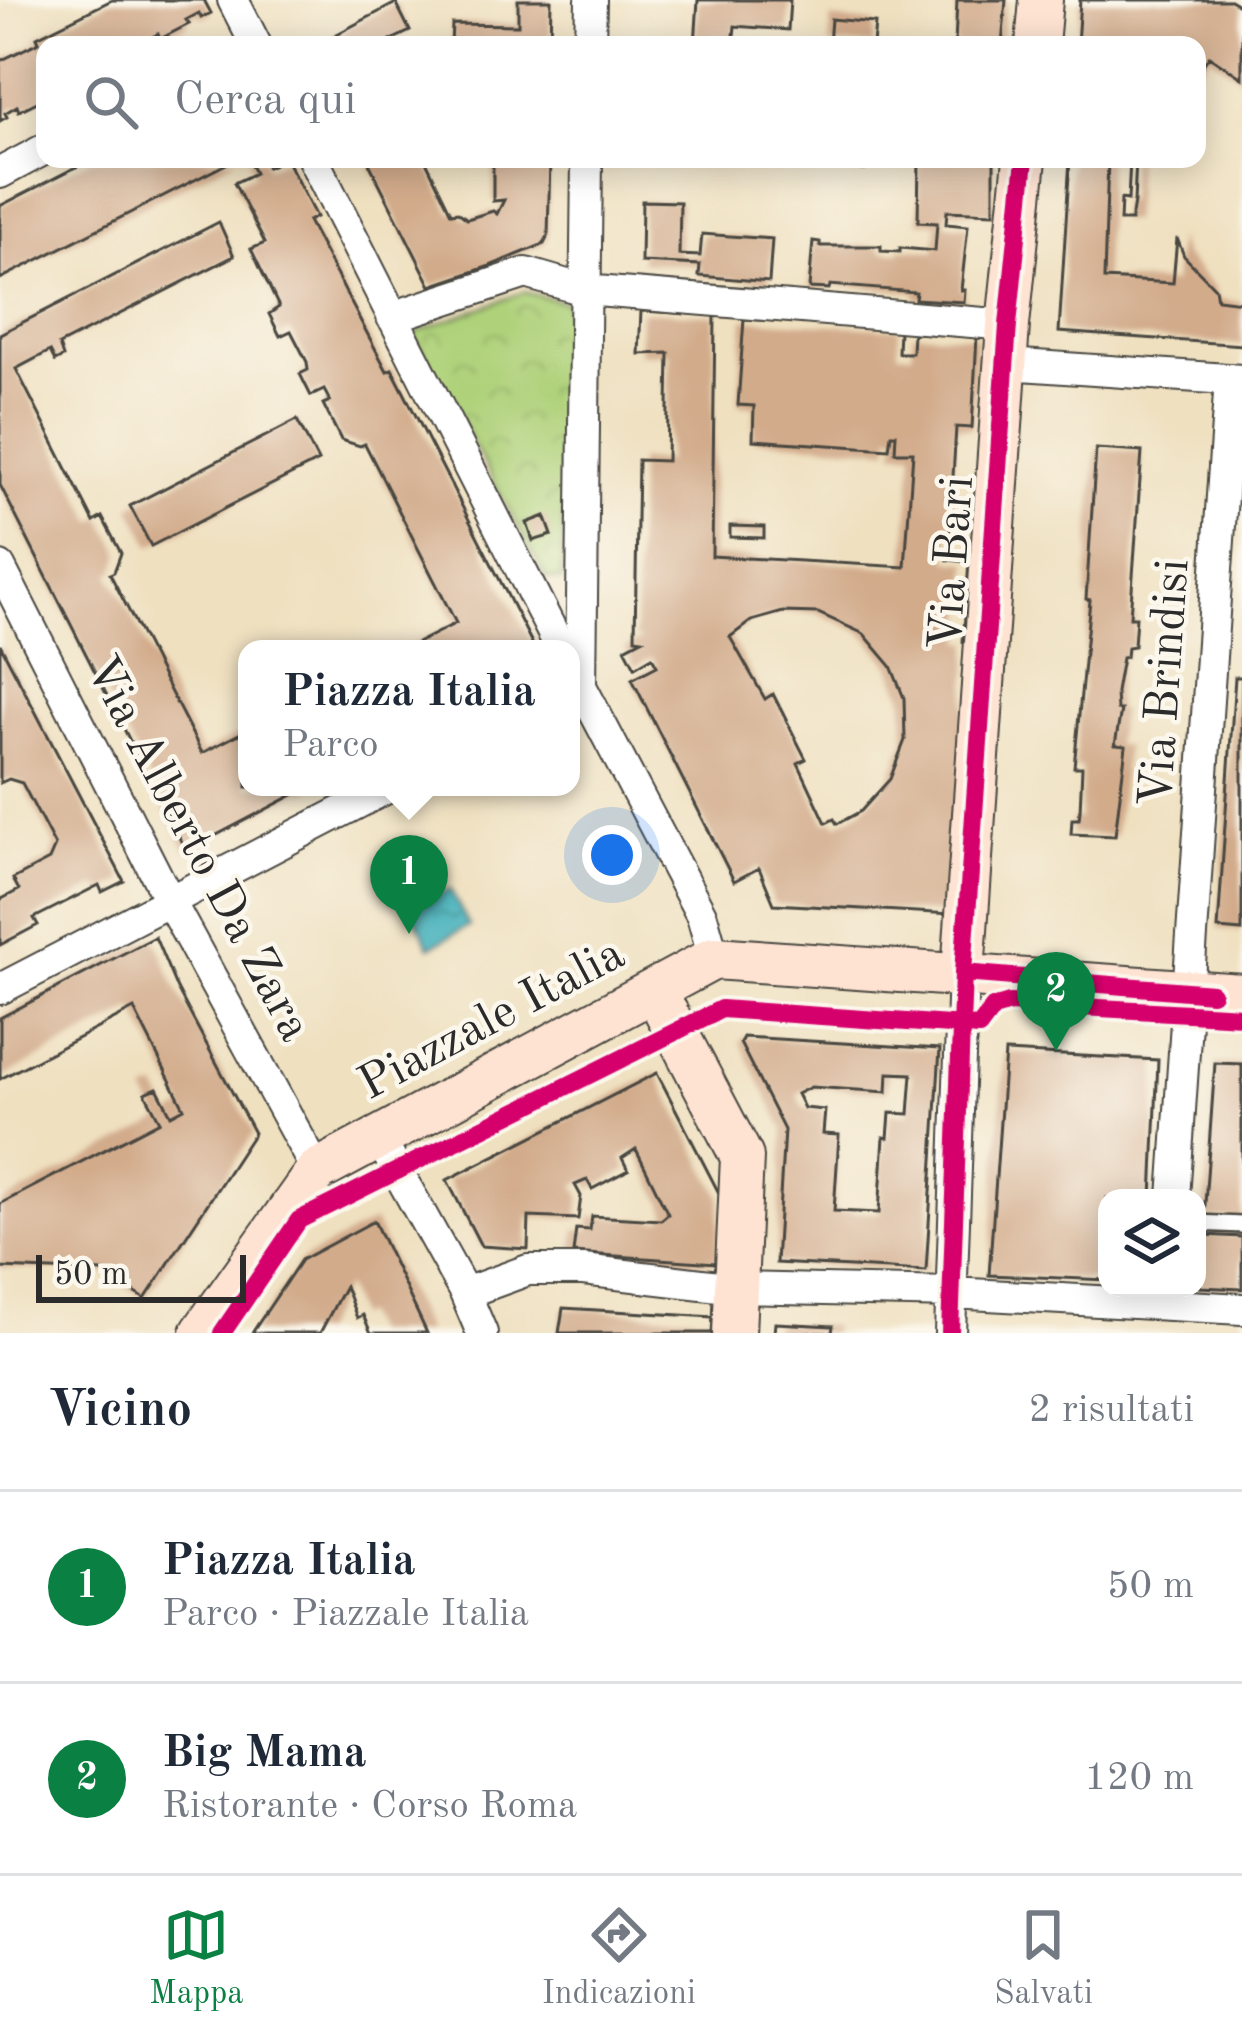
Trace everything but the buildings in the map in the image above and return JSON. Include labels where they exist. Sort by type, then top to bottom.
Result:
[{"type":"street","points":[[233,0],[248,36]]},
{"type":"street","points":[[590,36],[591,0]]},
{"type":"street","points":[[1038,36],[1041,0]]},
{"type":"street","points":[[0,173],[36,154]]},
{"type":"street","points":[[318,168],[556,640]]},
{"type":"street","points":[[575,640],[587,168]]},
{"type":"street","name":"Via Bari","points":[[963,973],[1007,344],[1024,168]]},
{"type":"street","points":[[392,317],[526,272],[584,290],[1007,344],[1236,379]]},
{"type":"street","name":"Via Brindisi","points":[[1175,1189],[1228,653],[1236,379]]},
{"type":"street","name":"Via Alberto Da Zara","points":[[0,567],[169,900],[317,1171]]},
{"type":"street","points":[[580,694],[702,916],[714,958],[1242,995]]},
{"type":"street","points":[[0,989],[371,796]]},
{"type":"street","name":"Piazzale Italia","points":[[317,1171],[714,958]]},
{"type":"street","points":[[950,1333],[963,973]]},
{"type":"street","points":[[656,992],[742,1157],[734,1333]]},
{"type":"street","points":[[379,1138],[465,1292],[482,1333]]},
{"type":"street","points":[[202,1333],[317,1171]]},
{"type":"street","points":[[465,1292],[528,1270],[583,1270],[736,1288],[952,1293],[1242,1309]]},
{"type":"lane","points":[[1206,1224],[1242,1226]]},
{"type":"green space","points":[[524,292],[567,303],[562,580],[546,578],[413,333]]},
{"type":"water","points":[[450,889],[469,926],[430,947],[411,910]]},
{"type":"cycle path","points":[[950,1333],[963,973],[1008,325],[1024,168]]},
{"type":"cycle path","points":[[963,973],[1212,993]]},
{"type":"cycle path","points":[[222,1333],[299,1220],[721,1009],[979,1027],[993,1008],[1010,1003],[1242,1016]]},
{"type":"place","name":"Piazza Italia","points":[[409,934]]},
{"type":"place","name":"Big Mama","points":[[1056,1051]]}]
